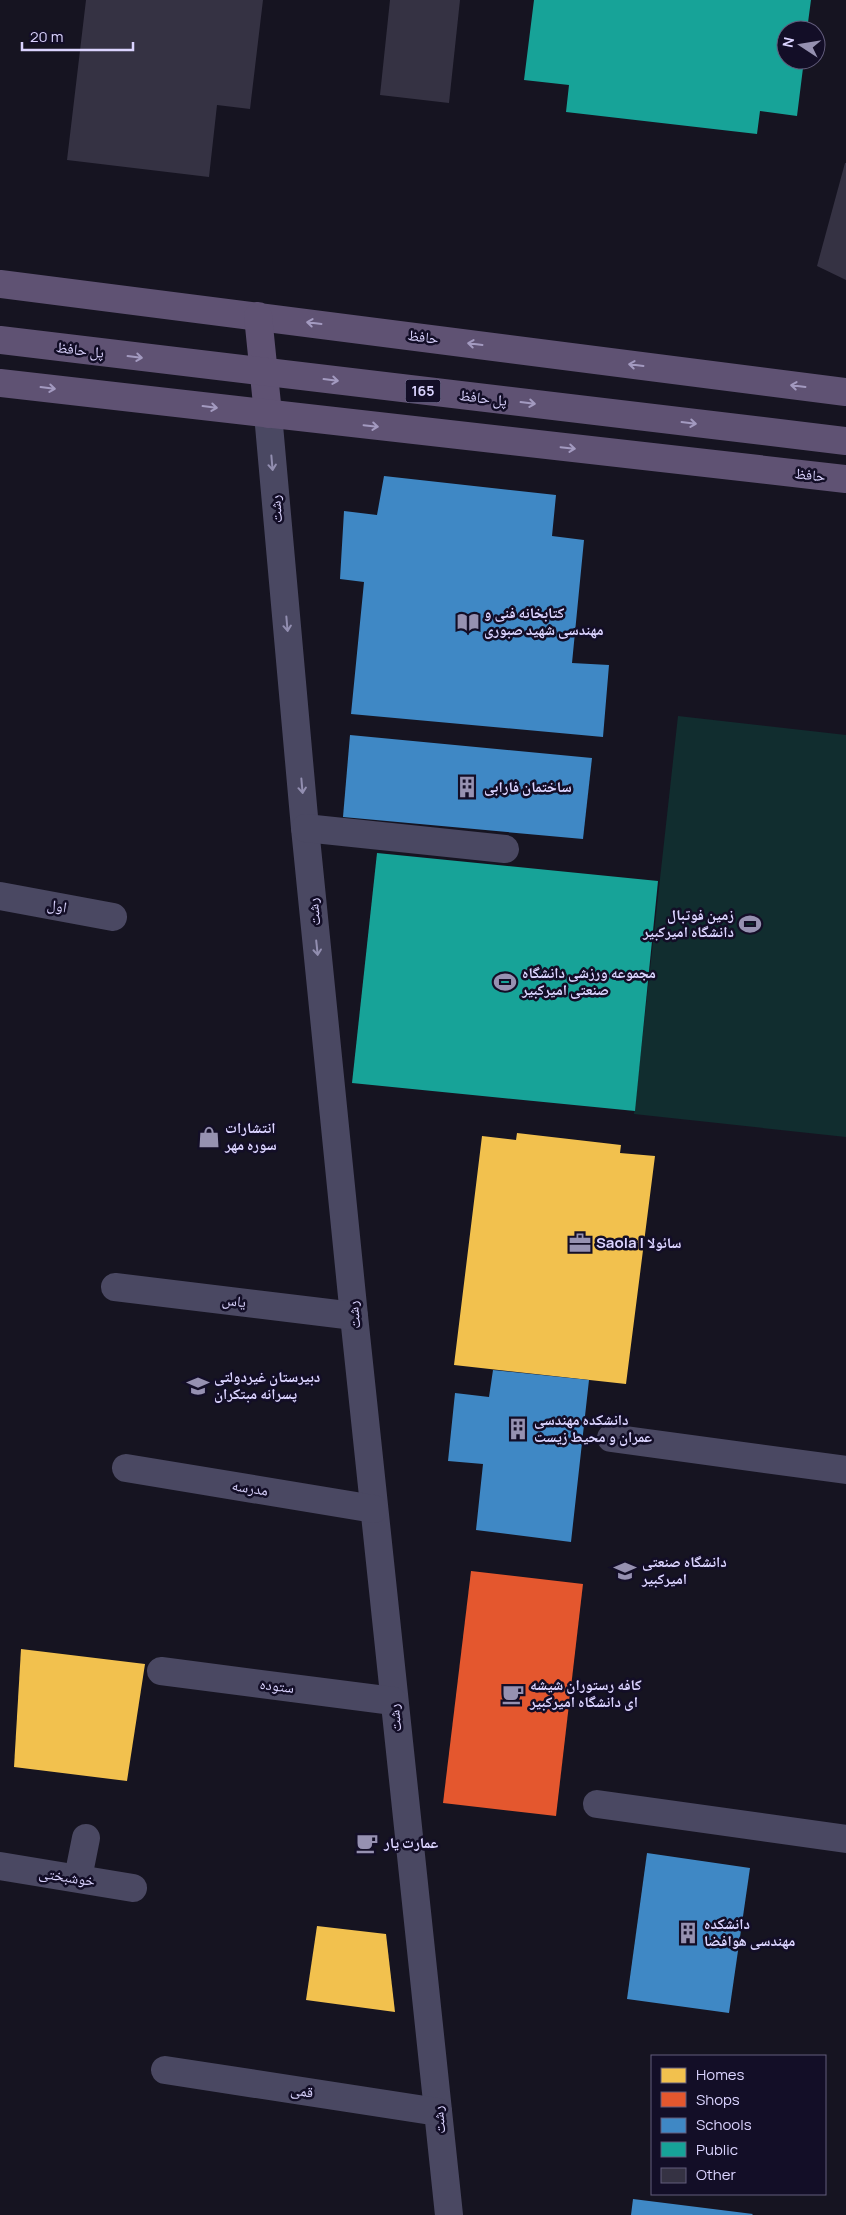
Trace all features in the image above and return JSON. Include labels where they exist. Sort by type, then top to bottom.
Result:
[{"type":"main road","name":"حافظ","points":[[0,284],[846,392]]},
{"type":"main road","points":[[258,316],[268,414]]},
{"type":"main road","name":"پل حافظ","points":[[0,340],[846,441]]},
{"type":"main road","name":"حافظ","points":[[0,383],[846,479]]},
{"type":"street","name":"رشت","points":[[268,414],[354,1316],[393,1700],[449,2215]]},
{"type":"street","points":[[306,828],[506,849]]},
{"type":"street","name":"اول","points":[[0,896],[113,916]]},
{"type":"street","name":"یاس","points":[[114,1286],[354,1316]]},
{"type":"street","points":[[611,1438],[846,1470]]},
{"type":"street","name":"مدرسه","points":[[126,1468],[374,1508]]},
{"type":"street","name":"ستوده","points":[[161,1671],[393,1700]]},
{"type":"street","points":[[597,1804],[846,1839]]},
{"type":"street","points":[[78,1878],[86,1838]]},
{"type":"street","name":"خوشبختی","points":[[0,1866],[133,1888]]},
{"type":"street","name":"قمی","points":[[165,2070],[438,2112]]},
{"type":"green space","name":"زمین فوتبال دانشگاه امیرکبیر","points":[[678,716],[846,735],[846,1137],[634,1114]]},
{"type":"building: Homes","points":[[517,1133],[621,1145],[620,1153],[655,1156],[626,1384],[454,1365],[482,1136],[516,1140]]},
{"type":"building: Homes","points":[[21,1649],[145,1664],[127,1781],[14,1767]]},
{"type":"building: Homes","points":[[317,1926],[386,1934],[395,2012],[306,2000]]},
{"type":"building: Shops","name":"کافه رستوران شیشه ای دانشگاه امیرکبیر","points":[[471,1571],[583,1584],[556,1816],[443,1803]]},
{"type":"building: Schools","name":"کتابخانه فنی و مهندسی شهید صبوری","points":[[384,476],[556,495],[552,536],[584,540],[572,663],[609,665],[603,737],[351,714],[364,582],[340,579],[344,511],[377,515]]},
{"type":"building: Schools","name":"ساختمان فارابی","points":[[350,735],[592,758],[583,839],[343,817]]},
{"type":"building: Schools","name":"دانشکده مهندسی عمران و محیط زیست","points":[[493,1370],[589,1380],[571,1542],[476,1530],[483,1464],[448,1461],[455,1393],[489,1397]]},
{"type":"building: Schools","name":"دانشکده مهندسی هوافضا","points":[[647,1853],[750,1868],[729,2013],[627,1999]]},
{"type":"building: Schools","points":[[633,2199],[753,2214],[631,2215]]},
{"type":"building: Public","points":[[534,0],[811,0],[808,20],[776,20],[776,70],[803,70],[797,116],[760,111],[757,134],[566,112],[569,85],[524,80]]},
{"type":"building: Public","name":"مجموعه ورزشی دانشگاه صنعتی امیرکبیر","points":[[377,853],[658,881],[635,1111],[352,1083]]},
{"type":"building: Other","points":[[86,0],[263,0],[250,109],[217,105],[209,177],[67,160]]},
{"type":"building: Other","points":[[390,0],[460,0],[449,103],[380,95]]},
{"type":"building: Other","points":[[846,163],[846,280],[817,266]]},
{"type":"place","name":"کتابخانه فنی و مهندسی شهید صبوری","points":[[468,622]]},
{"type":"place","name":"ساختمان فارابی","points":[[467,787]]},
{"type":"place","name":"زمین فوتبال دانشگاه امیرکبیر","points":[[750,924]]},
{"type":"place","name":"مجموعه ورزشی دانشگاه صنعتی امیرکبیر","points":[[505,982]]},
{"type":"place","name":"انتشارات سوره مهر","points":[[209,1137]]},
{"type":"place","name":"Saola | سائولا","points":[[580,1243]]},
{"type":"place","name":"دبیرستان غیردولتی پسرانه مبتکران","points":[[198,1386]]},
{"type":"place","name":"دانشکده مهندسی عمران و محیط زیست","points":[[518,1429]]},
{"type":"place","name":"دانشگاه صنعتی امیرکبیر","points":[[625,1571]]},
{"type":"place","name":"کافه رستوران شیشه ای دانشگاه امیرکبیر","points":[[513,1694]]},
{"type":"place","name":"عمارت یار","points":[[367,1843]]},
{"type":"place","name":"دانشکده مهندسی هوافضا","points":[[688,1933]]}]
